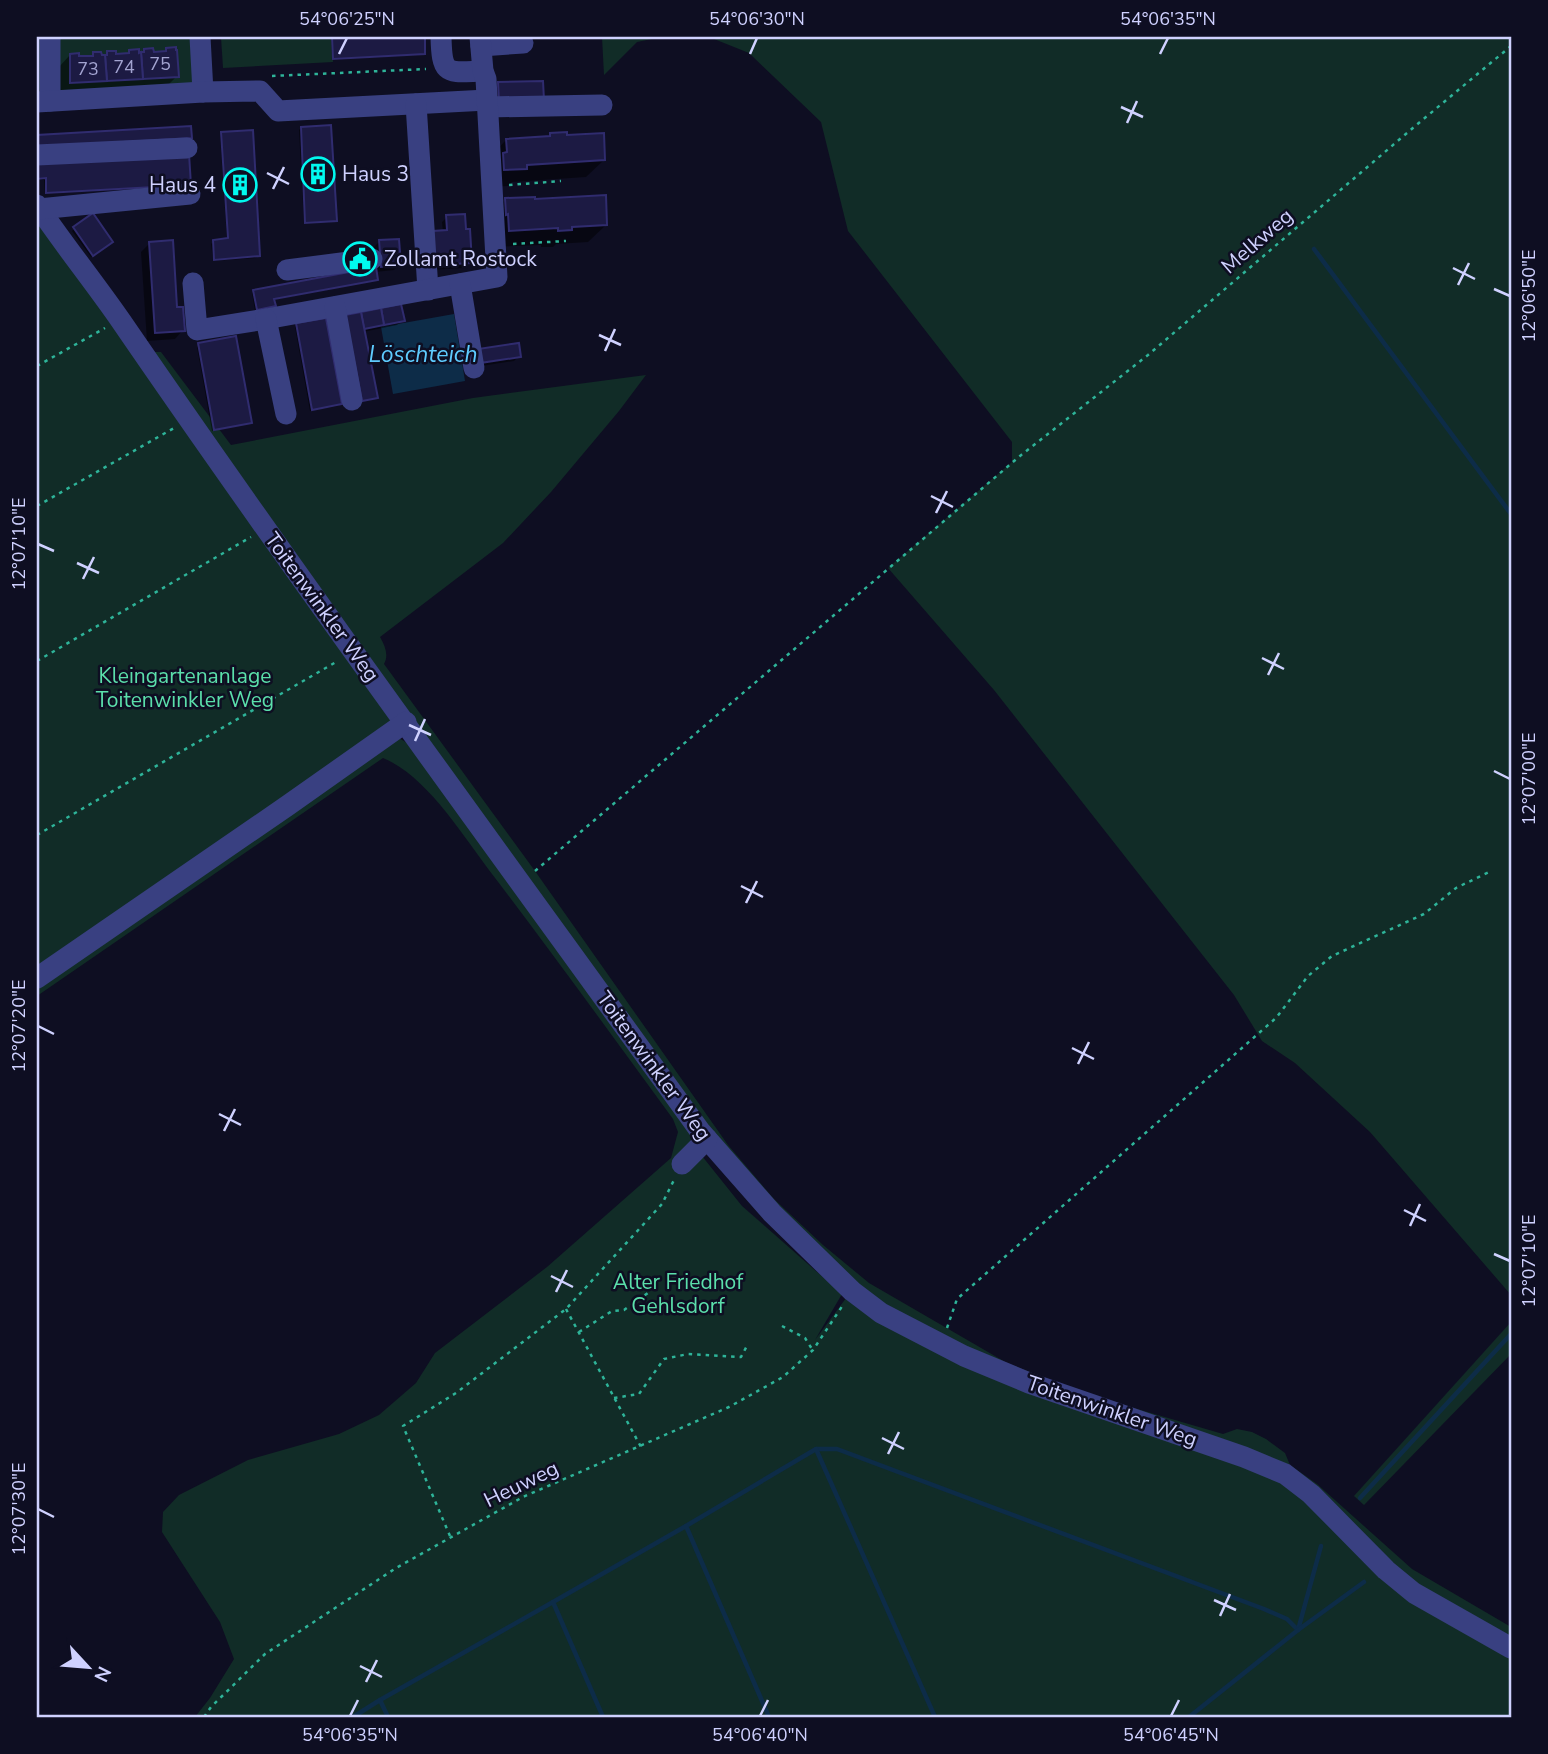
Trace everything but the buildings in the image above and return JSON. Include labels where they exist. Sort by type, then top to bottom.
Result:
[{"type":"street","points":[[50,37],[43,101],[260,91],[278,111],[416,104],[602,105]]},
{"type":"street","points":[[200,37],[203,92]]},
{"type":"street","points":[[441,37],[446,68],[451,72],[483,71]]},
{"type":"street","points":[[193,284],[197,330],[497,277],[486,79],[481,41],[523,43]]},
{"type":"street","points":[[416,104],[428,290]]},
{"type":"street","points":[[37,156],[187,148]]},
{"type":"street","points":[[38,207],[190,194]]},
{"type":"street","name":"Toitenwinkler Weg","points":[[38,207],[120,319],[265,528],[707,1139],[772,1213],[852,1291],[881,1313],[964,1356],[1029,1383],[1244,1457],[1284,1474],[1311,1494],[1386,1570],[1414,1593],[1511,1648]]},
{"type":"street","points":[[287,270],[372,259]]},
{"type":"street","points":[[460,284],[474,368]]},
{"type":"street","points":[[335,307],[352,400]]},
{"type":"street","points":[[266,319],[286,414]]},
{"type":"street","points":[[37,978],[406,722]]},
{"type":"street","points":[[682,1164],[707,1139]]},
{"type":"path","name":"Melkweg","points":[[521,883],[1020,456],[1148,355],[1511,46]]},
{"type":"path","points":[[273,76],[446,68]]},
{"type":"path","points":[[492,187],[561,181]]},
{"type":"path","points":[[495,245],[566,240]]},
{"type":"path","points":[[37,366],[120,319]]},
{"type":"path","points":[[37,506],[189,420]]},
{"type":"path","points":[[37,661],[265,528]]},
{"type":"path","points":[[37,835],[354,651]]},
{"type":"path","points":[[942,1344],[957,1299],[1276,1018],[1308,976],[1332,956],[1424,914],[1456,888],[1489,872]]},
{"type":"path","points":[[451,1537],[403,1426],[456,1393],[566,1309],[662,1205],[682,1164]]},
{"type":"path","name":"Heuweg","points":[[204,1717],[265,1654],[396,1567],[523,1497],[729,1407],[783,1377],[813,1350],[852,1291]]},
{"type":"path","points":[[579,1332],[612,1311],[624,1310],[648,1293]]},
{"type":"path","points":[[566,1309],[640,1447]]},
{"type":"path","points":[[782,1326],[805,1338],[813,1350]]},
{"type":"path","points":[[614,1398],[639,1394],[664,1359],[688,1353],[741,1357],[748,1344]]},
{"type":"green space","points":[[37,37],[192,37],[195,88],[37,95]]},
{"type":"green space","points":[[221,37],[332,37],[333,62],[223,68]]},
{"type":"green space","points":[[602,37],[662,37],[637,42],[604,75]]},
{"type":"green space","points":[[709,37],[1511,37],[1511,1295],[1370,1132],[1295,1063],[1262,1041],[1234,995],[994,690],[888,568],[1012,462],[1012,442],[848,231],[821,122],[749,53]]},
{"type":"green space","name":"Kleingartenanlage Toitenwinkler Weg","points":[[37,216],[394,725],[37,970]]},
{"type":"green space","name":"Alter Friedhof Gehlsdorf","points":[[141,352],[161,352],[231,445],[473,398],[646,375],[551,492],[503,543],[380,637],[385,647],[384,664],[535,871],[728,1145],[774,1199],[823,1245],[869,1283],[1007,1363],[1120,1404],[1223,1434],[1237,1429],[1266,1439],[1285,1453],[1290,1465],[1317,1484],[1412,1569],[1511,1627],[1511,1717],[195,1717],[234,1659],[220,1622],[162,1532],[163,1512],[179,1495],[248,1460],[339,1434],[379,1415],[416,1383],[435,1353],[547,1267],[671,1158],[678,1132],[673,1119],[443,808],[415,778],[383,758],[37,996],[37,987],[397,737],[409,744]],"holes":[[[700,1132],[852,1290],[815,1340],[842,1294],[742,1206],[690,1141]]]},
{"type":"green space","points":[[1511,1322],[1511,1354],[1364,1505],[1354,1496]]},
{"type":"water","name":"Löschteich","points":[[454,314],[465,381],[393,394],[381,327]]},
{"type":"waterway","points":[[1314,249],[1511,514]]},
{"type":"waterway","points":[[1360,1498],[1511,1334]]},
{"type":"waterway","points":[[816,1449],[837,1449],[1264,1609],[1287,1619],[1298,1630]]},
{"type":"waterway","points":[[686,1526],[816,1449],[935,1717]]},
{"type":"waterway","points":[[553,1602],[686,1526],[769,1717]]},
{"type":"waterway","points":[[1298,1630],[1321,1546]]},
{"type":"waterway","points":[[1189,1717],[1298,1630],[1364,1582]]},
{"type":"waterway","points":[[380,1700],[553,1602],[603,1717]]},
{"type":"waterway","points":[[353,1717],[380,1700],[388,1717]]},
{"type":"place","name":"Haus 3","points":[[318,174]]},
{"type":"place","name":"Haus 4","points":[[240,185]]},
{"type":"place","name":"Zollamt Rostock","points":[[360,259]]}]
